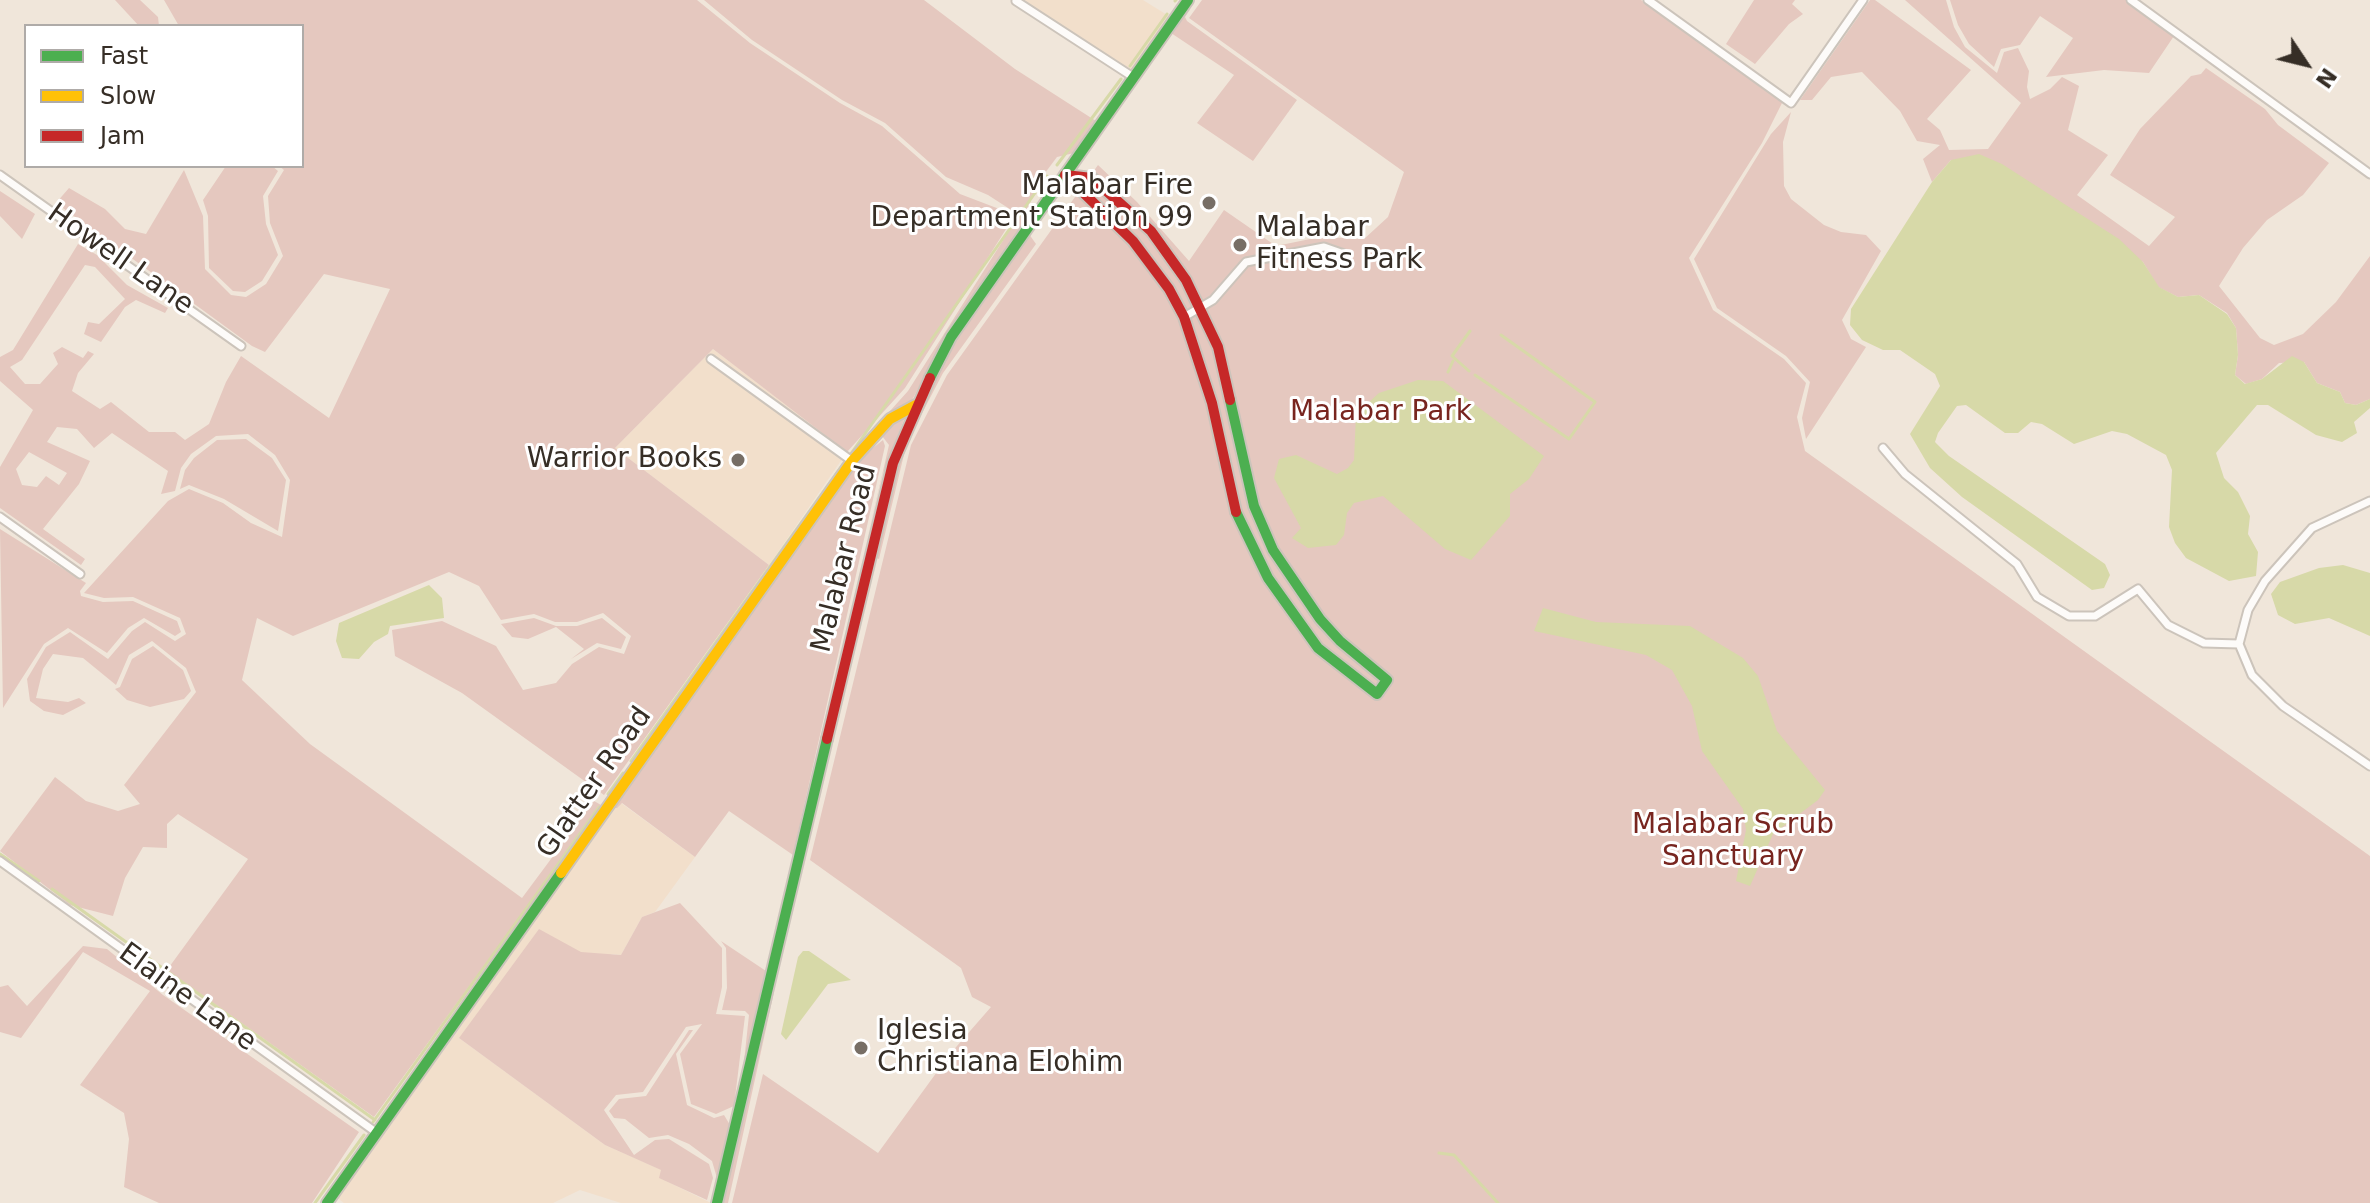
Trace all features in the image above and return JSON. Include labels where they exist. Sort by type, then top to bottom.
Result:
[{"type":"street","name":"Malabar Road","points":[[717,1203],[888,474],[916,405],[951,337],[1188,0]]},
{"type":"street","points":[[1648,0],[1791,103],[1863,0]]},
{"type":"street","points":[[2131,0],[2370,174]]},
{"type":"street","points":[[1016,1],[1133,77]]},
{"type":"street","name":"Howell Lane","points":[[0,175],[241,346]]},
{"type":"street","points":[[1065,175],[1092,178],[1131,209],[1169,254],[1218,347],[1254,506],[1273,550],[1330,630],[1387,680],[1377,694],[1333,662],[1304,632],[1254,554],[1236,514],[1216,421],[1184,317],[1169,289],[1133,241],[1065,175]]},
{"type":"street","points":[[1184,317],[1213,300],[1246,262],[1324,247],[1344,254]]},
{"type":"street","points":[[711,359],[852,461]]},
{"type":"street","name":"Glatter Road","points":[[327,1203],[852,461],[890,419],[916,405]]},
{"type":"street","points":[[1216,421],[1235,416]]},
{"type":"street","points":[[1883,448],[1905,474],[2017,564],[2037,597],[2069,616],[2095,616],[2138,589],[2168,625],[2204,643],[2239,644]]},
{"type":"street","points":[[2370,501],[2312,528],[2265,581],[2248,610],[2239,644],[2252,675],[2283,706],[2370,766]]},
{"type":"street","points":[[0,517],[80,574]]},
{"type":"street","points":[[1254,554],[1273,550]]},
{"type":"street","name":"Elaine Lane","points":[[0,861],[377,1133]]},
{"type":"shaded area","points":[[1023,0],[1143,0],[1172,18],[1131,71]]},
{"type":"shaded area","points":[[1979,154],[2002,164],[2119,239],[2143,262],[2159,287],[2178,297],[2199,295],[2227,314],[2236,328],[2238,355],[2235,375],[2245,384],[2262,379],[2292,356],[2304,362],[2317,383],[2340,392],[2345,403],[2356,405],[2370,399],[2370,408],[2354,422],[2357,433],[2342,442],[2316,435],[2268,405],[2257,405],[2216,453],[2224,478],[2238,492],[2250,516],[2248,534],[2258,552],[2256,576],[2229,581],[2186,558],[2175,543],[2169,527],[2172,470],[2166,455],[2127,434],[2112,431],[2074,444],[2042,424],[2031,422],[2018,433],[2005,433],[1966,405],[1957,406],[1935,442],[1949,456],[2105,564],[2110,575],[2104,588],[2092,590],[1962,497],[1930,468],[1910,434],[1940,386],[1935,374],[1900,350],[1883,350],[1862,340],[1850,325],[1851,309],[1932,182],[1951,160]]},
{"type":"shaded area","points":[[713,349],[847,452],[769,565],[615,448]]},
{"type":"shaded area","points":[[1418,380],[1443,381],[1544,456],[1529,479],[1510,494],[1510,516],[1471,560],[1445,549],[1383,496],[1354,503],[1347,513],[1344,535],[1336,545],[1308,548],[1292,538],[1301,528],[1274,478],[1279,459],[1296,455],[1337,474],[1348,468],[1354,460],[1356,414],[1379,393]]},
{"type":"shaded area","points":[[2343,565],[2370,573],[2370,636],[2329,618],[2295,624],[2278,615],[2271,594],[2280,582],[2319,568]]},
{"type":"shaded area","points":[[429,585],[442,598],[444,618],[390,626],[388,634],[374,642],[359,659],[342,658],[336,641],[339,623]]},
{"type":"shaded area","points":[[1543,608],[1596,622],[1690,626],[1743,658],[1758,676],[1777,731],[1825,790],[1818,800],[1773,834],[1750,886],[1736,881],[1746,830],[1743,809],[1702,751],[1692,706],[1672,670],[1646,655],[1534,631]]},
{"type":"shaded area","points":[[621,803],[695,857],[655,912],[642,917],[621,955],[612,954],[459,1038],[605,1145],[662,1170],[660,1178],[711,1203],[621,1203],[580,1190],[553,1203],[344,1203],[336,1197],[455,1035],[612,808]]},
{"type":"shaded area","points":[[803,951],[809,951],[851,980],[828,984],[786,1040],[781,1034],[798,957]]},
{"type":"green space","points":[[115,0],[140,0],[158,17],[159,24],[137,24]]},
{"type":"green space","points":[[164,0],[697,0],[750,43],[840,103],[882,126],[960,194],[1015,215],[905,388],[847,452],[713,349],[615,448],[769,565],[604,795],[462,693],[395,656],[392,630],[442,621],[496,646],[523,690],[556,683],[572,664],[599,647],[624,654],[631,636],[603,613],[577,622],[555,622],[534,614],[501,620],[479,586],[449,572],[293,636],[257,618],[242,680],[310,744],[522,898],[594,801],[601,805],[374,1117],[167,970],[248,859],[178,814],[167,824],[167,848],[143,847],[125,878],[113,916],[70,905],[0,851],[55,777],[86,801],[118,811],[140,804],[124,785],[196,692],[186,668],[152,641],[129,655],[116,685],[83,658],[53,654],[43,669],[36,698],[68,702],[79,698],[86,703],[63,715],[44,711],[30,701],[27,679],[46,647],[70,632],[108,659],[132,631],[145,622],[175,641],[186,634],[180,618],[133,597],[104,598],[84,593],[168,501],[189,489],[223,503],[251,523],[282,537],[290,480],[275,455],[248,434],[216,436],[191,454],[181,468],[175,491],[161,494],[168,471],[112,433],[94,448],[77,429],[57,427],[47,442],[90,461],[79,484],[43,529],[85,559],[81,565],[0,508],[0,467],[33,410],[0,381],[0,357],[13,350],[78,244],[97,255],[127,285],[168,308],[165,313],[136,300],[125,307],[101,342],[84,334],[88,322],[99,324],[125,299],[95,267],[85,265],[22,360],[10,367],[25,384],[40,384],[58,364],[53,353],[62,347],[83,358],[88,351],[94,354],[78,373],[72,391],[100,409],[111,402],[149,432],[175,432],[185,440],[209,424],[226,382],[241,356],[329,418],[390,289],[324,274],[265,352],[252,346],[56,203],[69,188],[105,209],[125,229],[146,234],[184,170],[203,216],[205,269],[231,295],[246,297],[266,284],[283,256],[270,223],[268,196],[284,170],[282,168],[304,168],[304,24],[178,24]],"holes":[[[29,452],[67,473],[59,485],[46,476],[37,487],[22,485],[16,469]]]},
{"type":"green space","points":[[704,0],[924,0],[1015,69],[1096,121],[1074,153],[1057,157],[1036,185],[1023,225],[947,334],[911,402],[883,473],[864,553],[889,445],[882,436],[857,455],[853,452],[908,391],[1019,215],[988,195],[946,177],[885,123],[842,100],[752,40]]},
{"type":"green space","name":"Malabar Scrub Sanctuary","points":[[1202,0],[1641,0],[1783,101],[1762,143],[1689,258],[1713,310],[1784,359],[1806,383],[1797,417],[1805,451],[2370,856],[2370,1203],[732,1203],[763,1074],[878,1153],[950,1054],[991,1007],[972,997],[961,968],[810,860],[911,445],[947,375],[1098,165],[1137,202],[1189,261],[1224,210],[1276,246],[1320,237],[1364,239],[1388,217],[1404,172],[1189,18]]},
{"type":"green space","points":[[1754,0],[1795,0],[1792,4],[1803,14],[1789,24],[1755,64],[1726,44]]},
{"type":"green space","points":[[1870,0],[1875,0],[1971,70],[1927,119],[1940,130],[1949,150],[1988,149],[2021,103],[1905,0],[1946,0],[1954,27],[1965,47],[1997,73],[2004,52],[2018,48],[2029,71],[2027,87],[2030,99],[2050,89],[2062,77],[2079,86],[2068,130],[2108,155],[2077,195],[2149,246],[2175,217],[2110,175],[2140,129],[2191,76],[2201,74],[2206,68],[2265,109],[2278,125],[2329,163],[2303,195],[2267,220],[2243,248],[2219,286],[2260,338],[2274,345],[2303,334],[2336,302],[2370,256],[2370,399],[2356,405],[2345,403],[2340,392],[2317,383],[2304,362],[2279,363],[2262,379],[2246,384],[2235,375],[2238,355],[2236,328],[2227,313],[2199,295],[2178,297],[2158,287],[2143,262],[1951,160],[1932,182],[1923,159],[1940,145],[1917,141],[1900,111],[1862,72],[1831,77],[1812,100],[1800,100]]},
{"type":"green space","points":[[1950,0],[2127,0],[2176,33],[2149,73],[2104,70],[2046,77],[2073,38],[2040,16],[2020,45],[2001,49],[1994,67],[1969,44],[1958,25]]},
{"type":"green space","points":[[1191,8],[1185,17],[1187,21],[1297,100],[1253,161],[1197,123],[1234,75],[1171,33]]},
{"type":"green space","points":[[1791,112],[1783,142],[1784,186],[1791,199],[1824,225],[1841,232],[1866,235],[1881,251],[1842,320],[1851,339],[1866,347],[1806,439],[1802,418],[1810,382],[1786,356],[1717,308],[1694,259],[1771,134]]},
{"type":"green space","points":[[225,168],[274,168],[278,171],[263,196],[266,224],[278,255],[262,281],[245,292],[233,291],[209,268],[208,216],[203,200]]},
{"type":"green space","points":[[0,191],[35,214],[22,239],[0,216]]},
{"type":"green space","points":[[1029,234],[1036,244],[943,373],[907,442],[879,559],[874,557],[893,476],[920,407],[956,340]]},
{"type":"green space","points":[[246,439],[272,458],[286,480],[278,531],[224,499],[189,485],[180,489],[185,470],[194,458],[217,440]]},
{"type":"green space","points":[[883,440],[885,446],[793,855],[729,811],[695,857],[622,803],[612,808],[854,463]]},
{"type":"green space","points":[[0,529],[86,583],[80,591],[81,596],[103,602],[133,601],[177,621],[181,632],[175,636],[144,618],[128,628],[107,653],[68,628],[44,644],[3,708]]},
{"type":"green space","points":[[534,618],[556,626],[577,626],[602,618],[626,637],[621,649],[597,643],[571,659],[584,649],[556,627],[528,639],[512,637],[501,624]]},
{"type":"green space","points":[[153,646],[183,670],[191,691],[184,699],[150,707],[127,700],[115,689],[120,687],[132,659]]},
{"type":"green space","points":[[680,903],[722,948],[722,987],[716,1014],[745,1016],[734,1106],[716,1114],[691,1104],[680,1054],[702,1024],[686,1027],[643,1092],[616,1095],[604,1110],[634,1155],[655,1140],[669,1139],[709,1164],[713,1178],[707,1200],[659,1178],[661,1170],[605,1145],[459,1038],[539,929],[581,952],[621,955],[642,917]]},
{"type":"green space","points":[[721,941],[766,971],[743,1071],[749,1015],[745,1011],[722,1010],[727,988],[726,948]]},
{"type":"green space","points":[[83,946],[107,949],[163,995],[359,1132],[312,1203],[159,1203],[124,1187],[129,1139],[124,1113],[80,1085],[150,991],[83,952],[21,1038],[0,1032],[0,987],[8,985],[27,1006]]},
{"type":"green space","points":[[774,992],[728,1203],[723,1203],[767,1012]]},
{"type":"green space","points":[[689,1030],[693,1030],[676,1054],[687,1105],[714,1118],[724,1115],[730,1125],[717,1178],[712,1161],[689,1144],[668,1135],[649,1138],[625,1119],[614,1118],[609,1111],[619,1099],[646,1096]]},
{"type":"waterway","points":[[1130,66],[1167,14]]},
{"type":"waterway","points":[[1057,165],[1121,79]]},
{"type":"waterway","points":[[850,455],[1047,176]]},
{"type":"waterway","points":[[1469,371],[1452,356],[1470,331]]},
{"type":"waterway","points":[[1475,375],[1569,439],[1595,402],[1501,335]]},
{"type":"waterway","points":[[1448,372],[1453,361]]},
{"type":"waterway","points":[[631,761],[843,464]]},
{"type":"waterway","points":[[608,794],[623,773]]},
{"type":"waterway","points":[[373,1122],[599,807]]},
{"type":"waterway","points":[[0,854],[39,881]]},
{"type":"waterway","points":[[52,889],[375,1120]]},
{"type":"waterway","points":[[315,1203],[364,1135]]},
{"type":"waterway","points":[[1439,1153],[1454,1155],[1498,1203]]},
{"type":"traffic: fast","points":[[930,378],[951,337],[1188,0]]},
{"type":"traffic: fast","points":[[1230,400],[1254,506],[1273,550],[1320,619],[1340,641],[1387,680],[1377,694],[1318,648],[1268,578],[1236,512]]},
{"type":"traffic: fast","points":[[717,1203],[827,739]]},
{"type":"traffic: fast","points":[[327,1203],[561,873]]},
{"type":"traffic: slow","points":[[561,873],[852,461],[890,419],[916,405]]},
{"type":"traffic: jam","points":[[1065,175],[1092,178],[1151,231],[1186,280],[1218,347],[1230,400]]},
{"type":"traffic: jam","points":[[1065,175],[1133,241],[1169,289],[1184,317],[1212,403],[1236,512]]},
{"type":"traffic: jam","points":[[827,739],[893,463],[930,378]]},
{"type":"place","name":"Malabar Fire Department Station 99","points":[[1209,203]]},
{"type":"place","name":"Malabar Fitness Park","points":[[1240,245]]},
{"type":"place","name":"Warrior Books","points":[[738,460]]},
{"type":"place","name":"Iglesia Christiana Elohim","points":[[861,1048]]},
{"type":"park label","name":"Malabar Park","points":[[1381,413]]}]
